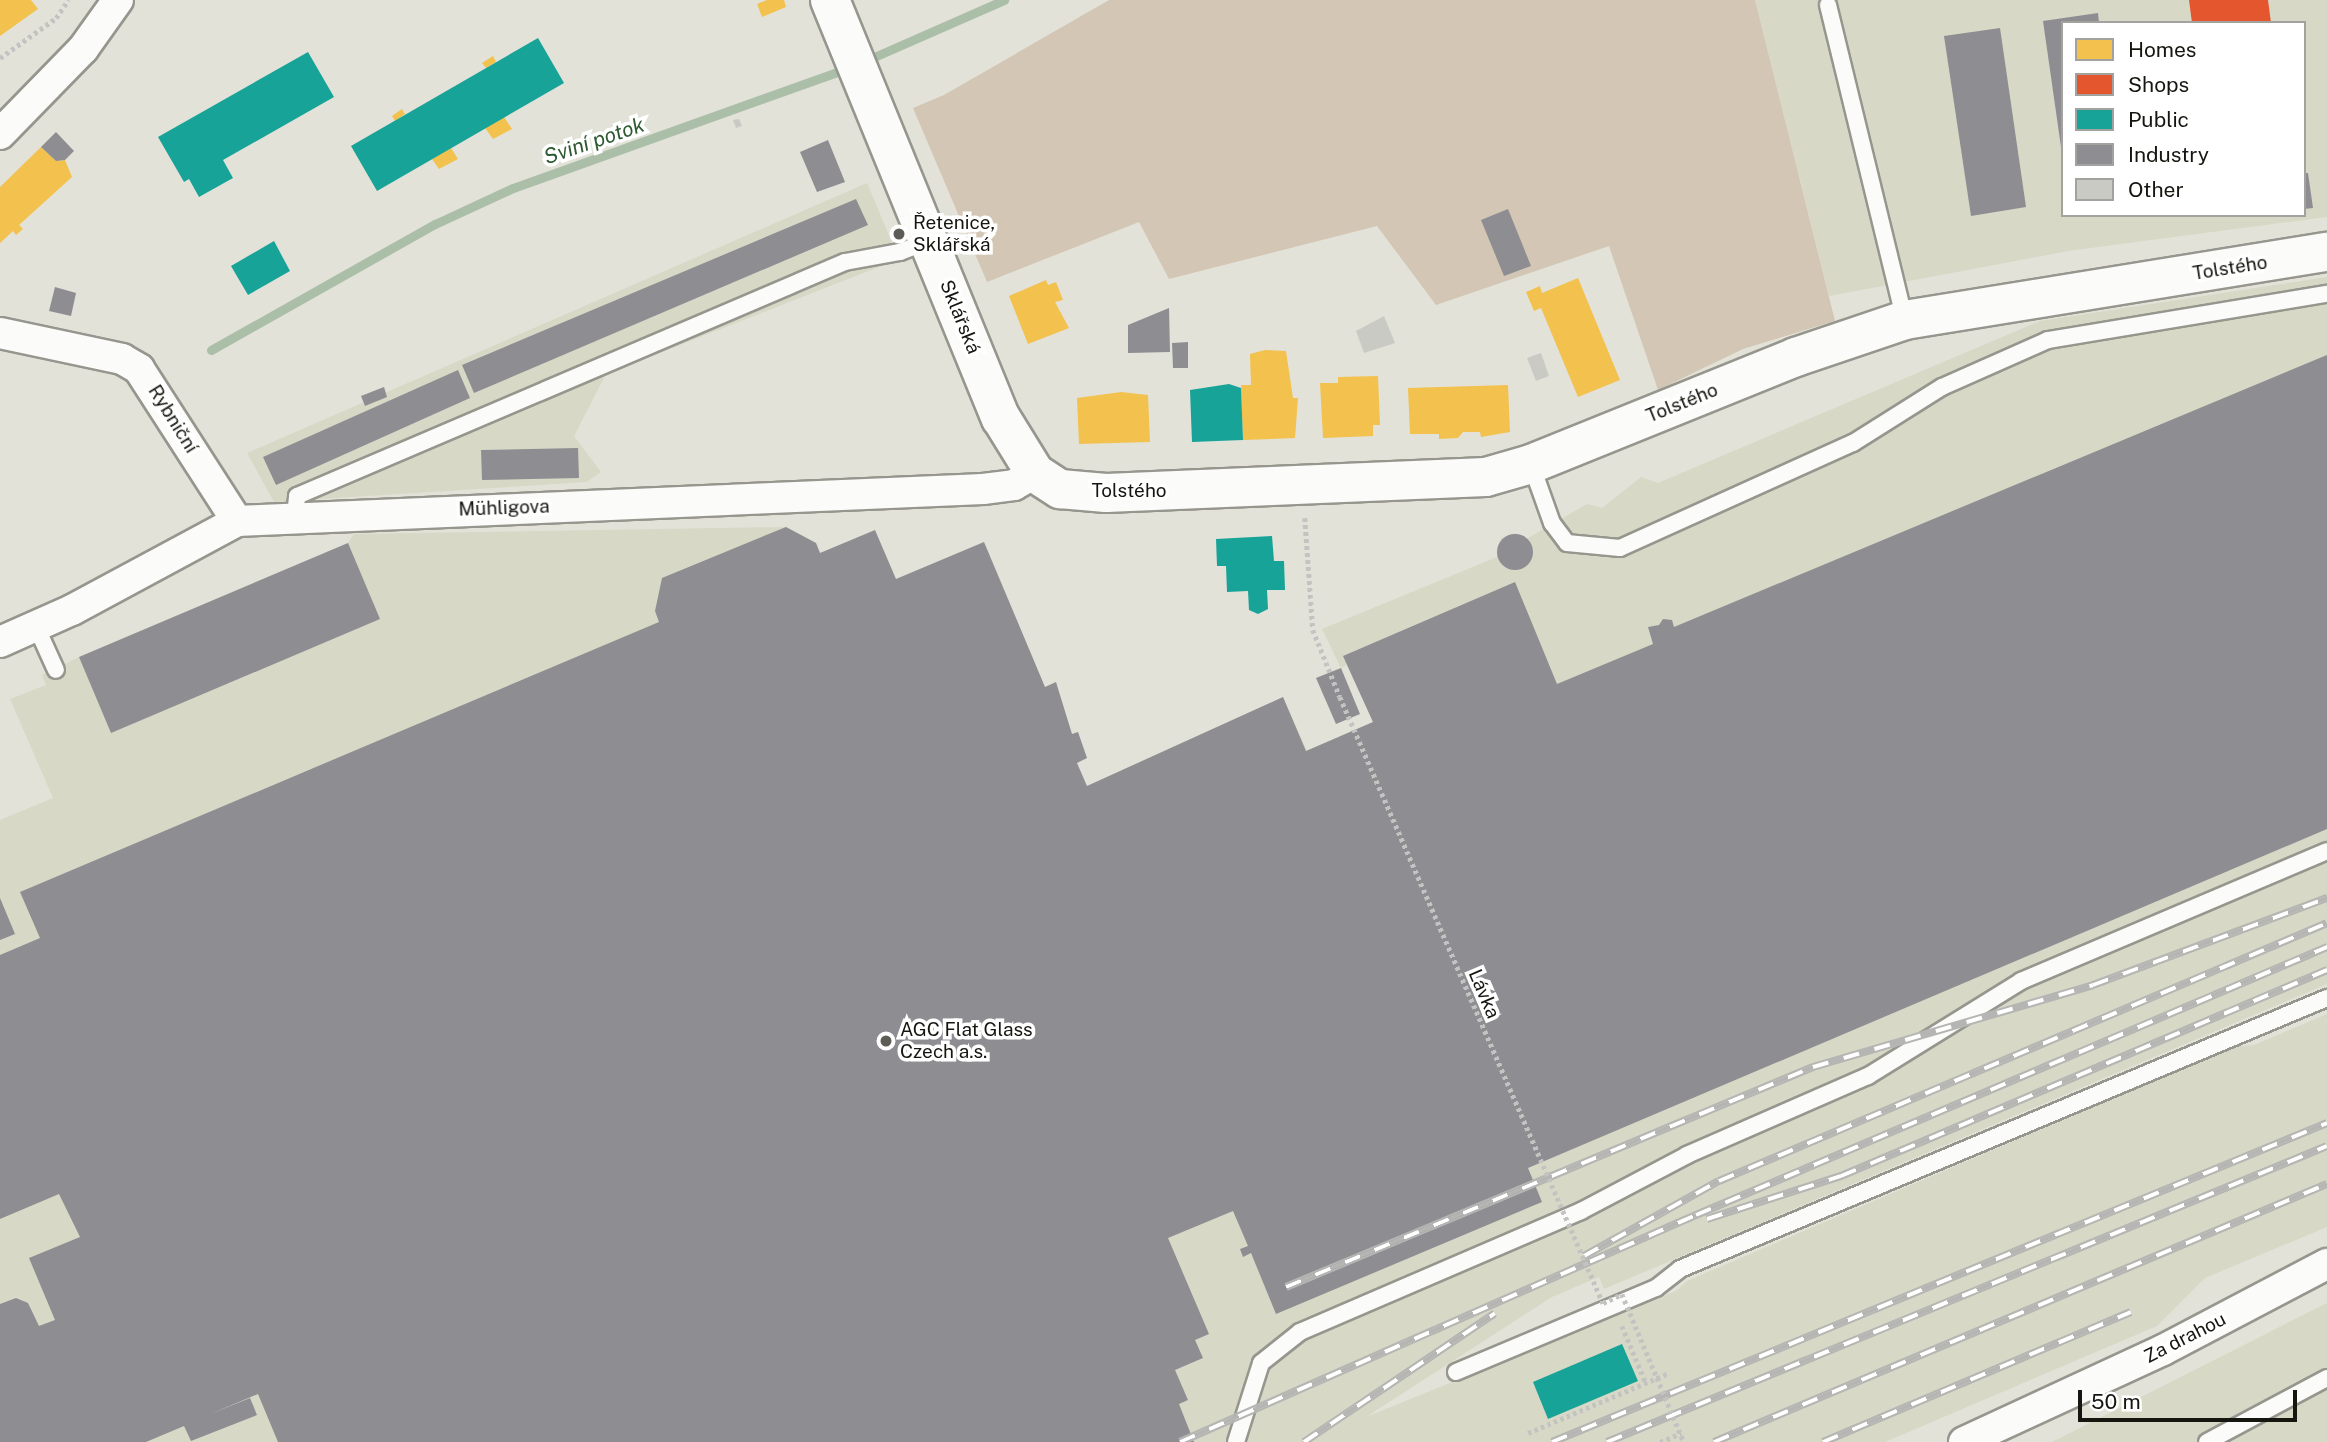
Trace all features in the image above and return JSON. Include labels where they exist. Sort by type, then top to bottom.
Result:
[{"type":"street","points":[[0,134],[83,49],[118,0]]},
{"type":"street","name":"Sklářská","points":[[830,0],[1001,418],[1035,473]]},
{"type":"street","name":"Tolstého","points":[[1035,473],[1060,489],[1106,494],[1450,481],[1531,464],[1796,357],[1905,320],[2327,252]]},
{"type":"street","name":"Rybniční","points":[[0,333],[122,359],[139,369],[237,521]]},
{"type":"street","name":"Mühligova","points":[[0,642],[36,626],[237,521],[295,516],[983,489],[1014,485],[1035,473]]},
{"type":"street","name":"Za drahou","points":[[1964,1442],[1993,1436],[2327,1264]]},
{"type":"lane","points":[[1828,5],[1905,320]]},
{"type":"lane","points":[[295,516],[297,496],[845,262],[901,252],[929,241]]},
{"type":"lane","points":[[1531,464],[1552,523],[1566,543],[1620,548],[1853,443],[1942,387],[2048,340],[2327,294]]},
{"type":"lane","points":[[36,626],[56,670]]},
{"type":"lane","points":[[1236,1442],[1261,1363],[1300,1332],[1581,1211],[1687,1154],[1868,1076],[2021,981],[2327,851]]},
{"type":"lane","points":[[1456,1372],[1608,1304],[1656,1289],[1679,1269],[2327,998]]},
{"type":"lane","points":[[2207,1442],[2327,1378]]},
{"type":"path","points":[[0,58],[56,18],[68,0]]},
{"type":"path","name":"Lávka","points":[[1302,487],[1313,630],[1340,697],[1608,1304],[1646,1383]]},
{"type":"path","points":[[1608,1304],[1622,1294],[1685,1442]]},
{"type":"path","points":[[1528,1433],[1669,1373]]},
{"type":"path","points":[[1660,1442],[1681,1433]]},
{"type":"shaded area","points":[[1109,0],[1755,0],[1835,321],[1743,349],[1658,390],[1609,246],[1436,305],[1377,226],[1169,279],[1139,222],[987,282],[913,108],[944,95]]},
{"type":"shaded area","points":[[1755,0],[2327,0],[2327,217],[2068,251],[1829,296]]},
{"type":"shaded area","points":[[867,183],[899,259],[606,374],[574,436],[601,472],[587,482],[274,502],[247,453]]},
{"type":"shaded area","points":[[2327,277],[2327,984],[1604,1289],[1599,1277],[1552,1297],[1366,1417],[1676,1291],[1687,1281],[2234,1047],[2254,1045],[2327,1014],[2327,1227],[2205,1278],[2157,1326],[1885,1442],[0,1442],[0,820],[53,798],[10,699],[46,685],[42,675],[348,543],[354,534],[786,527],[816,543],[820,553],[895,581],[1087,786],[1283,697],[1307,751],[1373,722],[1347,665],[1341,668],[1322,629],[1497,557],[1501,538],[1515,533],[1528,538],[1587,504],[1602,508],[1641,477],[1658,483],[2040,321]]},
{"type":"shaded area","points":[[2327,1303],[2327,1442],[2052,1442]]},
{"type":"building: Homes","points":[[0,0],[31,0],[38,9],[0,36]]},
{"type":"building: Homes","points":[[767,0],[784,0],[786,7],[762,17],[757,4]]},
{"type":"building: Homes","points":[[493,56],[496,62],[486,68],[482,63]]},
{"type":"building: Homes","points":[[402,109],[405,114],[395,121],[392,116]]},
{"type":"building: Homes","points":[[504,117],[512,129],[493,139],[485,128]]},
{"type":"building: Homes","points":[[41,147],[56,161],[65,160],[72,177],[19,225],[23,229],[16,235],[13,231],[0,243],[0,187]]},
{"type":"building: Homes","points":[[451,148],[458,159],[439,169],[432,159]]},
{"type":"building: Homes","points":[[1578,278],[1620,380],[1578,397],[1541,308],[1534,311],[1526,292],[1540,286],[1542,293]]},
{"type":"building: Homes","points":[[1046,280],[1048,285],[1056,282],[1063,300],[1055,302],[1069,328],[1028,344],[1009,296]]},
{"type":"building: Homes","points":[[1265,350],[1286,351],[1293,398],[1298,398],[1295,438],[1243,440],[1241,385],[1251,385],[1250,354]]},
{"type":"building: Homes","points":[[1378,376],[1380,425],[1373,425],[1373,436],[1323,438],[1320,383],[1338,383],[1338,377]]},
{"type":"building: Homes","points":[[1508,385],[1510,432],[1481,437],[1480,432],[1463,432],[1458,438],[1439,439],[1439,434],[1410,434],[1408,388]]},
{"type":"building: Homes","points":[[1121,392],[1148,395],[1150,442],[1079,444],[1077,398]]},
{"type":"building: Shops","points":[[2189,0],[2268,0],[2271,21],[2192,21]]},
{"type":"building: Public","points":[[538,38],[564,83],[377,191],[351,146]]},
{"type":"building: Public","points":[[308,52],[334,97],[223,160],[233,178],[199,197],[189,179],[184,182],[158,137]]},
{"type":"building: Public","points":[[274,241],[290,271],[248,295],[231,266]]},
{"type":"building: Public","points":[[1229,384],[1241,388],[1243,440],[1192,442],[1190,390]]},
{"type":"building: Public","points":[[1272,536],[1274,561],[1284,561],[1285,590],[1267,590],[1268,609],[1258,614],[1249,610],[1248,591],[1227,592],[1226,566],[1217,566],[1216,539]]},
{"type":"building: Public","points":[[1622,1344],[1638,1381],[1548,1419],[1533,1382]]},
{"type":"building: Industry","points":[[2098,13],[2099,21],[2061,21],[2061,147],[2043,21]]},
{"type":"building: Industry","points":[[2000,28],[2026,207],[1971,216],[1944,36]]},
{"type":"building: Industry","points":[[56,132],[74,151],[65,160],[56,161],[41,147]]},
{"type":"building: Industry","points":[[828,140],[845,182],[817,192],[800,152]]},
{"type":"building: Industry","points":[[2306,173],[2308,173],[2313,208],[2306,209]]},
{"type":"building: Industry","points":[[856,199],[868,225],[474,393],[462,365]]},
{"type":"building: Industry","points":[[1508,209],[1531,266],[1504,276],[1481,220]]},
{"type":"building: Industry","points":[[55,287],[76,293],[71,316],[49,311]]},
{"type":"building: Industry","points":[[1169,308],[1170,352],[1128,353],[1128,325]]},
{"type":"building: Industry","points":[[1188,342],[1188,368],[1173,368],[1172,343]]},
{"type":"building: Industry","points":[[2327,355],[2327,829],[1528,1168],[1542,1202],[1276,1314],[1251,1253],[1243,1257],[1240,1249],[1248,1246],[1233,1211],[1168,1238],[1209,1334],[1195,1340],[1203,1358],[1175,1370],[1188,1400],[1179,1404],[1194,1442],[278,1442],[258,1394],[208,1415],[250,1398],[257,1415],[191,1441],[184,1426],[146,1442],[0,1442],[0,1304],[16,1298],[28,1303],[39,1326],[55,1320],[29,1258],[80,1237],[59,1194],[0,1219],[0,955],[40,938],[20,892],[659,622],[655,611],[662,578],[786,527],[816,543],[820,553],[875,530],[896,579],[984,542],[1045,687],[1056,682],[1072,734],[1078,732],[1087,758],[1077,763],[1087,786],[1283,697],[1306,751],[1373,722],[1343,656],[1515,582],[1557,684],[1653,644],[1648,627],[1659,625],[1663,619],[1672,620],[1674,627]]},
{"type":"building: Industry","points":[[458,370],[470,398],[276,485],[263,457]]},
{"type":"building: Industry","points":[[384,387],[387,397],[365,406],[361,396]]},
{"type":"building: Industry","points":[[578,448],[579,478],[482,480],[481,450]]},
{"type":"building: Industry","points":[[1515,534],[1527,540],[1533,552],[1527,564],[1515,570],[1503,564],[1497,552],[1503,540]]},
{"type":"building: Industry","points":[[348,543],[380,619],[111,733],[79,657]]},
{"type":"building: Industry","points":[[1341,668],[1360,714],[1336,724],[1316,678]]},
{"type":"building: Industry","points":[[0,898],[15,934],[0,940]]},
{"type":"building: Other","points":[[739,119],[742,126],[736,128],[733,120]]},
{"type":"building: Other","points":[[1384,316],[1395,343],[1364,353],[1356,331]]},
{"type":"building: Other","points":[[1541,353],[1549,376],[1536,381],[1527,358]]},
{"type":"waterway","name":"Sviní potok","points":[[865,61],[1004,0]]},
{"type":"waterway","name":"Sviní potok","points":[[211,350],[435,224],[513,188],[849,68]]},
{"type":"railway","points":[[1286,1287],[1813,1067],[2093,985],[2327,898]]},
{"type":"railway","points":[[1584,1256],[1719,1181],[2327,923]]},
{"type":"railway","points":[[1180,1442],[1696,1215],[2327,947]]},
{"type":"railway","points":[[1707,1219],[1841,1176],[2327,970]]},
{"type":"railway","points":[[1552,1442],[2327,1123]]},
{"type":"railway","points":[[1607,1442],[2327,1146]]},
{"type":"railway","points":[[1714,1442],[2327,1184]]},
{"type":"railway","points":[[1823,1442],[2131,1312]]},
{"type":"railway","points":[[1304,1442],[1495,1313]]},
{"type":"place","name":"Řetenice, Sklářská","points":[[899,234]]},
{"type":"place","name":"AGC Flat Glass Czech a.s.","points":[[886,1041]]}]
